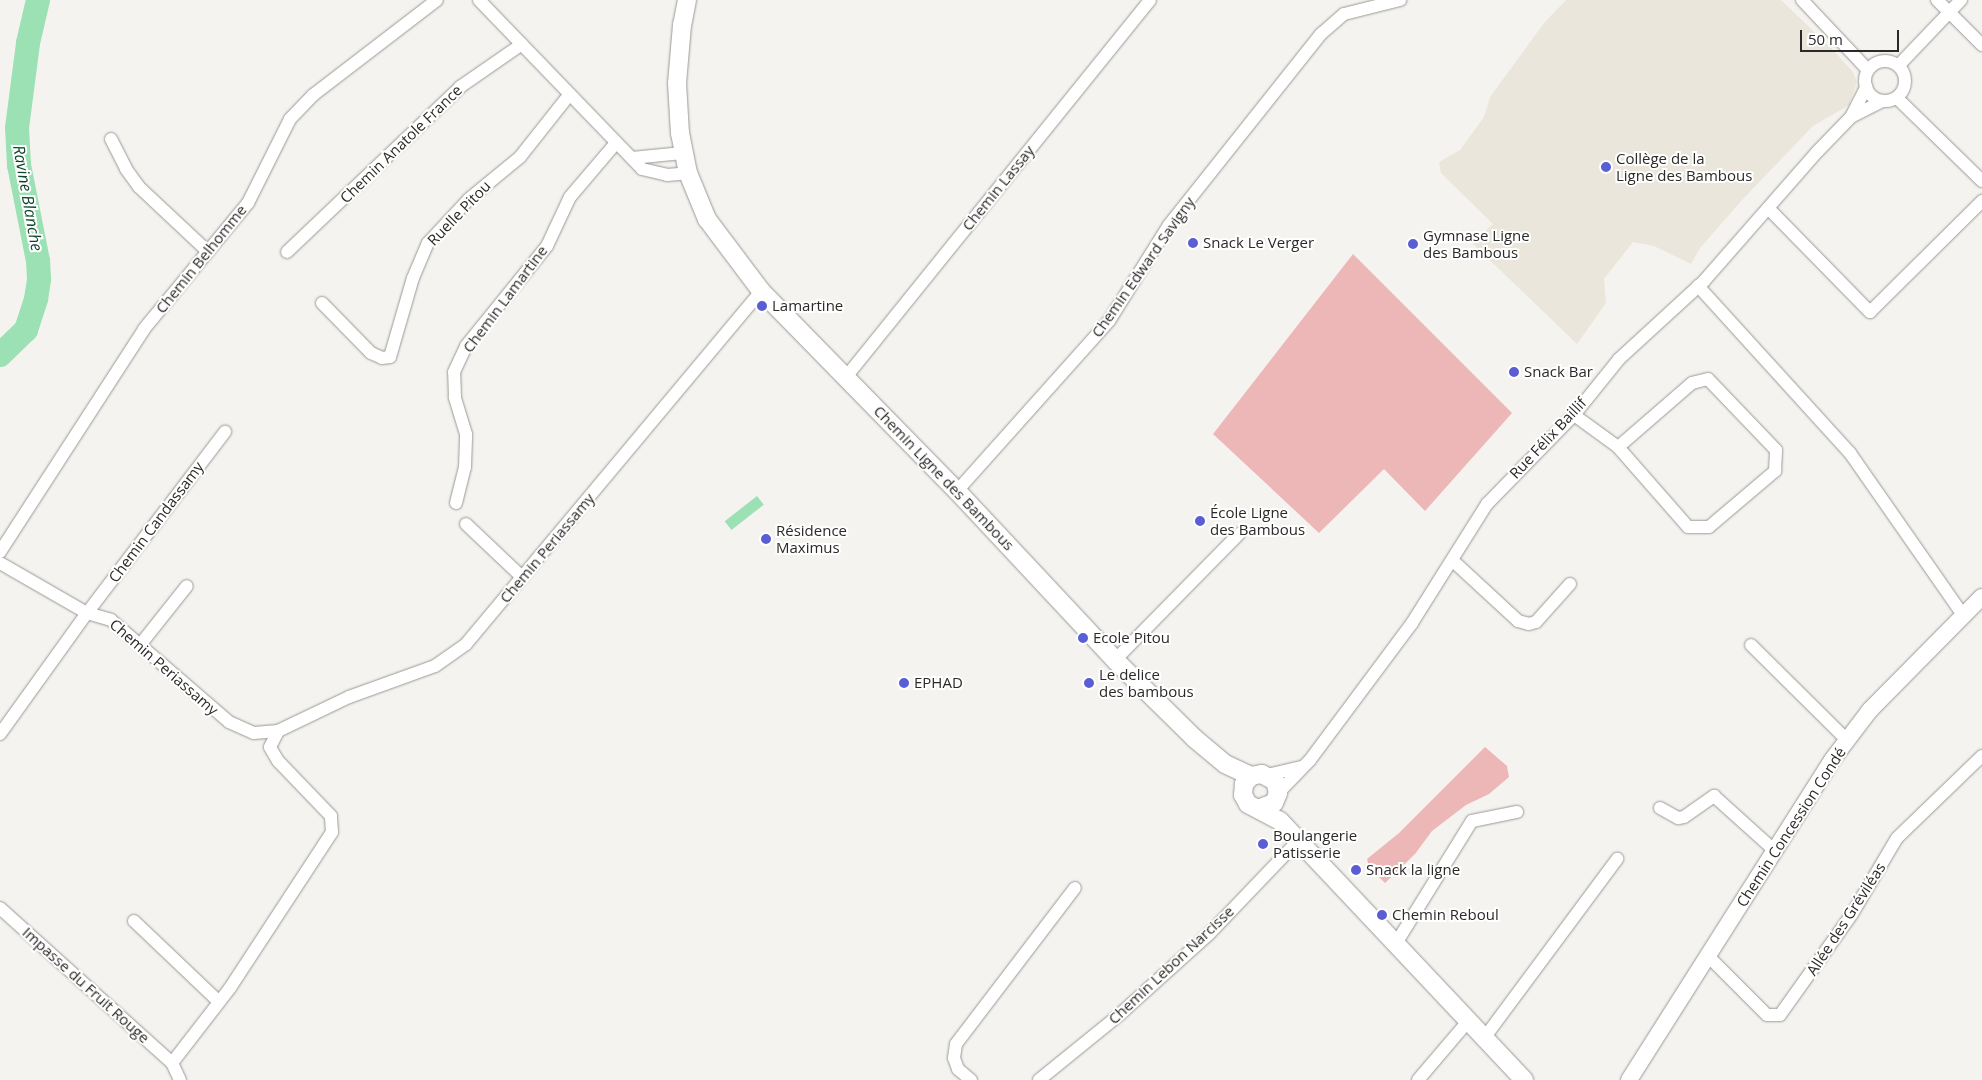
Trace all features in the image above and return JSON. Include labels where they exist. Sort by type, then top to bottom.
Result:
[{"type":"main road","name":"Chemin Ligne des Bambous","points":[[688,0],[682,25],[677,83],[683,153],[688,173],[707,220],[762,291],[957,491],[1115,660],[1225,764],[1243,795]]},
{"type":"main road","name":"Chemin Ligne des Bambous","points":[[1225,764],[1259,775]]},
{"type":"main road","points":[[1280,821],[1275,782],[1259,775],[1244,784],[1243,795],[1248,804],[1280,821],[1296,842],[1469,1020],[1524,1080]]},
{"type":"main road","points":[[1258,809],[1269,807],[1278,796]]},
{"type":"street","name":"Chemin Belhomme","points":[[0,552],[144,329],[206,250],[248,203],[276,140],[300,106],[437,0]]},
{"type":"street","points":[[479,0],[642,169],[653,173],[688,173]]},
{"type":"street","name":"Chemin Lassay","points":[[846,376],[1150,0]]},
{"type":"street","name":"Chemin Edward Savigny","points":[[957,491],[1109,321],[1169,225],[1321,34],[1344,14],[1400,0]]},
{"type":"street","points":[[1802,0],[1868,70]]},
{"type":"street","points":[[1937,0],[1982,44]]},
{"type":"street","points":[[1899,66],[1961,0]]},
{"type":"street","name":"Chemin Anatole France","points":[[287,252],[460,87],[522,44]]},
{"type":"street","points":[[1881,61],[1899,66],[1906,82],[1897,98],[1883,101],[1874,98],[1866,87],[1868,70],[1881,61]]},
{"type":"street","name":"Rue Félix Baillif","points":[[1278,796],[1302,766],[1310,760],[1412,623],[1487,504],[1574,415],[1619,359],[1698,286],[1851,118],[1866,87]]},
{"type":"street","name":"Ruelle Pitou","points":[[322,303],[371,353],[382,358],[390,357],[413,278],[428,242],[469,199],[520,157],[570,94]]},
{"type":"street","points":[[1897,98],[1982,181]]},
{"type":"street","name":"Rue Félix Baillif","points":[[1851,118],[1883,101]]},
{"type":"street","points":[[112,139],[126,170],[140,187],[206,250]]},
{"type":"street","name":"Chemin Lamartine","points":[[456,503],[465,467],[466,434],[455,397],[454,372],[466,346],[547,246],[570,197],[616,143]]},
{"type":"street","points":[[632,158],[683,153]]},
{"type":"street","points":[[1768,208],[1870,312],[1982,201]]},
{"type":"street","points":[[1698,286],[1850,453],[1963,615]]},
{"type":"street","name":"Chemin Periassamy","points":[[0,563],[87,613],[111,620],[229,722],[254,733],[278,731],[349,697],[435,666],[452,657],[522,577],[762,291]]},
{"type":"street","points":[[1574,415],[1618,447],[1688,527],[1709,527],[1775,471],[1776,450],[1708,379],[1692,383],[1618,447]]},
{"type":"street","name":"Chemin Candassamy","points":[[0,734],[87,613],[225,432]]},
{"type":"street","points":[[466,524],[522,577]]},
{"type":"street","points":[[1115,660],[1239,534]]},
{"type":"street","points":[[1452,560],[1518,621],[1529,624],[1536,622],[1570,584]]},
{"type":"street","points":[[140,645],[187,586]]},
{"type":"street","name":"Chemin Concession Condé","points":[[1629,1080],[1848,740],[1870,710],[1982,597]]},
{"type":"street","points":[[1751,645],[1848,740]]},
{"type":"street","points":[[180,1080],[172,1063],[219,1002],[332,832],[331,816],[278,761],[270,748],[278,731]]},
{"type":"street","name":"Allée des Gréviléas","points":[[1708,956],[1767,1015],[1780,1015],[1852,914],[1897,838],[1982,756]]},
{"type":"street","points":[[1259,775],[1302,766]]},
{"type":"street","points":[[1660,808],[1678,818],[1684,817],[1714,796],[1775,851]]},
{"type":"street","points":[[1395,945],[1472,821],[1516,812]]},
{"type":"street","name":"Chemin Lebon Narcisse","points":[[1038,1080],[1119,1015],[1209,934],[1296,842]]},
{"type":"street","points":[[1485,1037],[1617,859]]},
{"type":"street","points":[[971,1080],[958,1069],[954,1058],[956,1044],[1075,888]]},
{"type":"street","name":"Impasse du Fruit Rouge","points":[[0,908],[172,1063]]},
{"type":"street","points":[[134,920],[219,1002]]},
{"type":"street","points":[[1418,1080],[1469,1020]]},
{"type":"shaded area","name":"Collège de la Ligne des Bambous","points":[[1566,0],[1781,0],[1831,48],[1853,72],[1857,82],[1849,105],[1813,126],[1743,199],[1700,248],[1691,264],[1654,246],[1633,242],[1604,279],[1606,303],[1577,344],[1472,243],[1493,224],[1441,173],[1439,162],[1460,150],[1484,117],[1490,97],[1544,23]]},
{"type":"shaded area","points":[[1353,254],[1512,413],[1425,511],[1384,469],[1319,533],[1213,434]]},
{"type":"shaded area","points":[[757,496],[764,505],[731,530],[725,521]]},
{"type":"shaded area","points":[[1485,747],[1507,766],[1509,777],[1489,794],[1466,805],[1432,831],[1415,854],[1385,883],[1369,867],[1367,859],[1399,833]]},
{"type":"waterway","name":"Ravine Blanche","points":[[0,355],[26,330],[36,299],[39,279],[38,261],[19,165],[17,128],[28,43],[38,0]]},
{"type":"place","name":"Collège de la Ligne des Bambous","points":[[1606,167]]},
{"type":"place","name":"Snack Le Verger","points":[[1193,243]]},
{"type":"place","name":"Gymnase Ligne des Bambous","points":[[1413,244]]},
{"type":"place","name":"Lamartine","points":[[762,306]]},
{"type":"place","name":"Snack Bar","points":[[1514,372]]},
{"type":"place","name":"École Ligne des Bambous","points":[[1200,521]]},
{"type":"place","name":"Résidence Maximus","points":[[766,539]]},
{"type":"place","name":"Ecole Pitou","points":[[1083,638]]},
{"type":"place","name":"EPHAD","points":[[904,683]]},
{"type":"place","name":"Le delice des bambous","points":[[1089,683]]},
{"type":"place","name":"Boulangerie Patisserie","points":[[1263,844]]},
{"type":"place","name":"Snack la ligne","points":[[1356,870]]},
{"type":"place","name":"Chemin Reboul","points":[[1382,915]]}]
